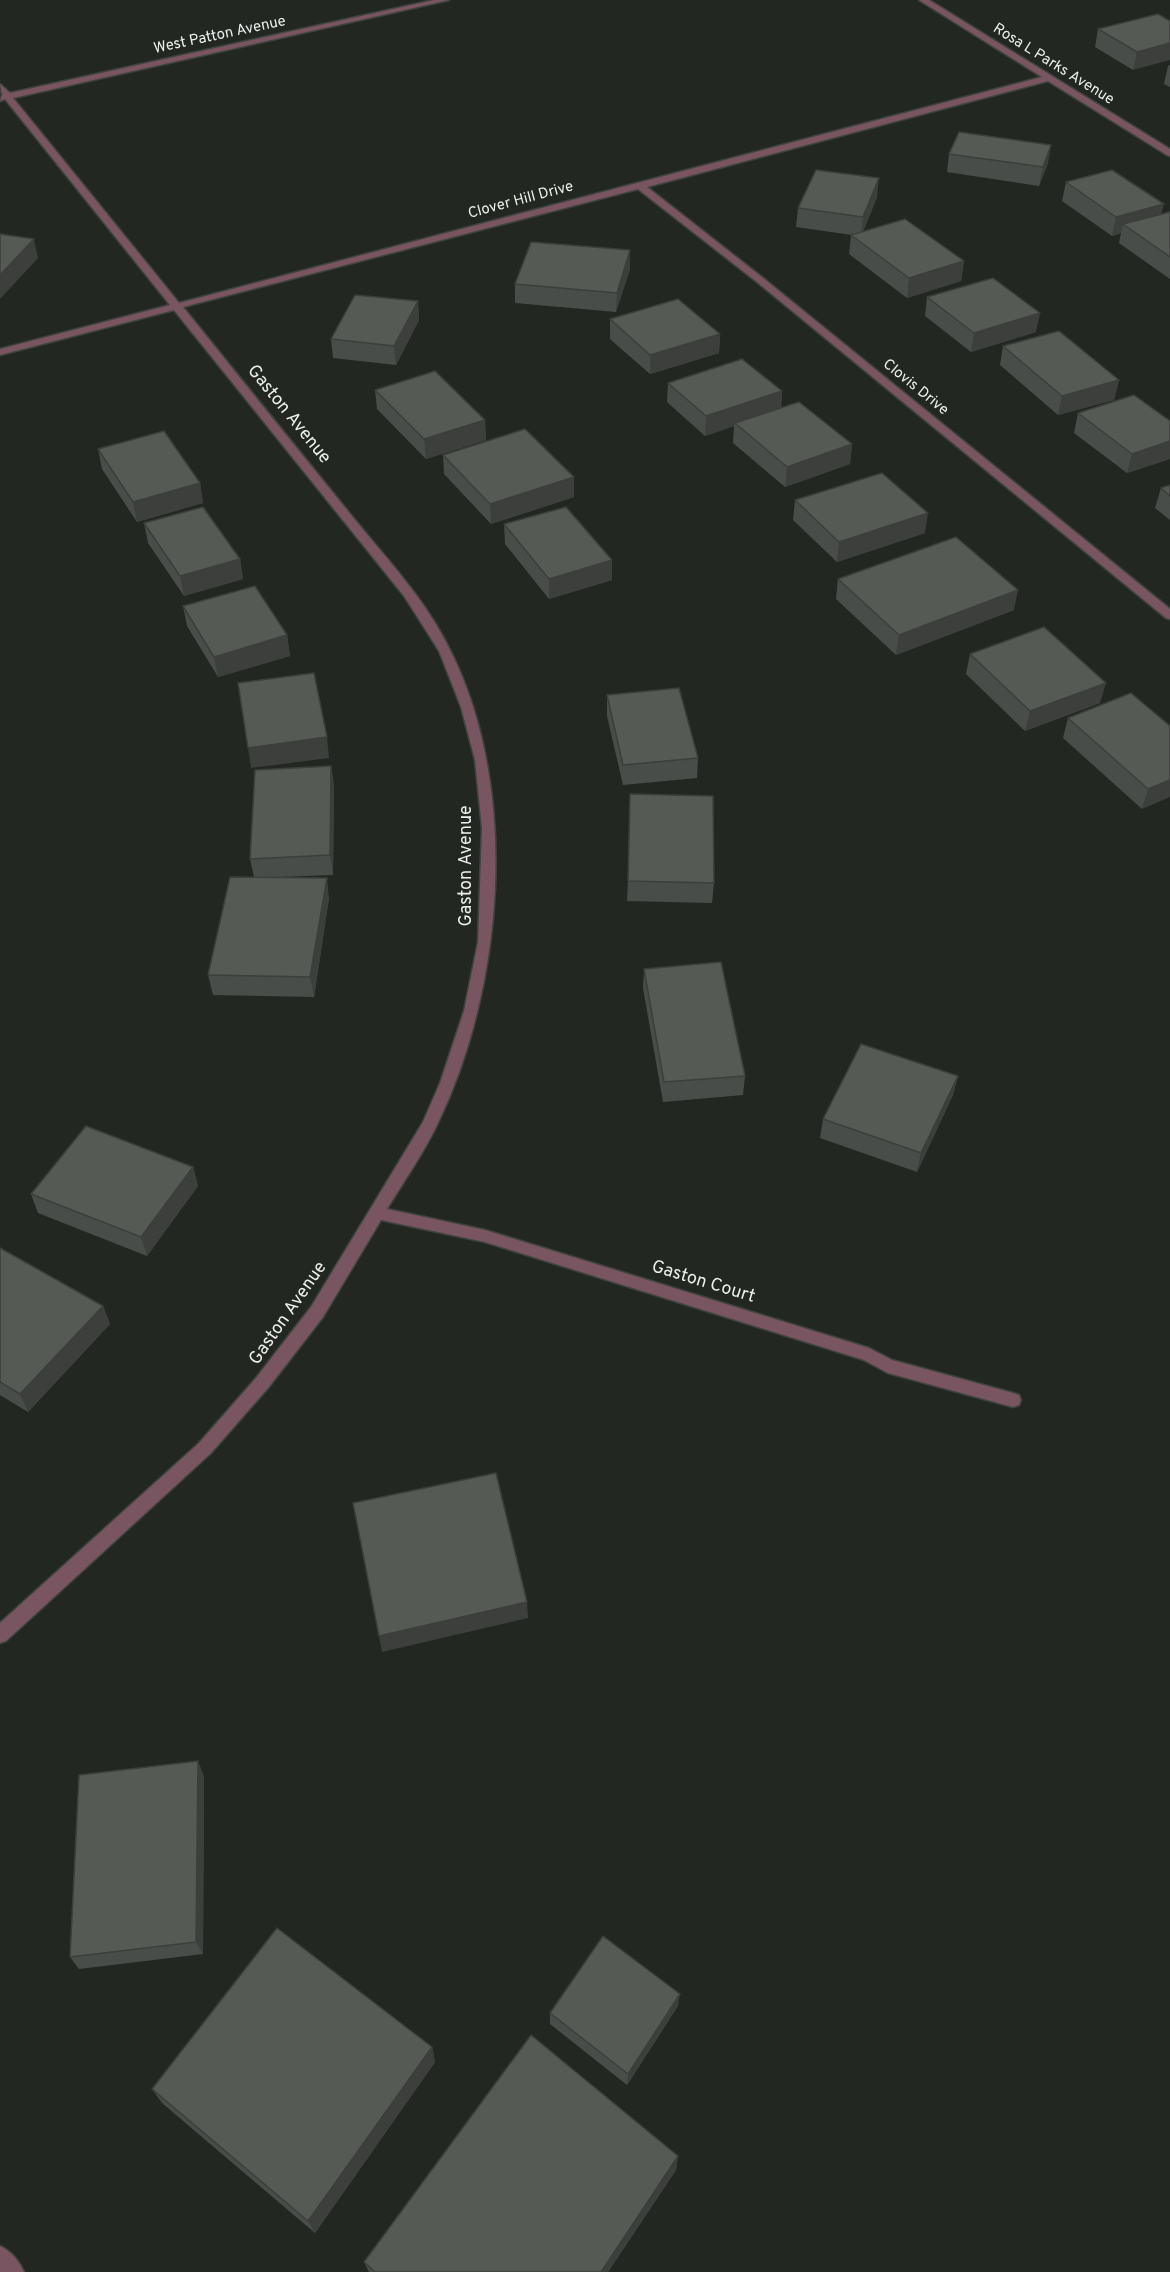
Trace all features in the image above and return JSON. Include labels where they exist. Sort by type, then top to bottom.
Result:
[{"type":"street","name":"West Patton Avenue","points":[[3,94],[445,0]]},
{"type":"street","name":"Rosa L Parks Avenue","points":[[923,0],[1170,153]]},
{"type":"street","name":"Clover Hill Drive","points":[[0,352],[1049,78]]},
{"type":"street","name":"Gaston Avenue","points":[[0,1635],[205,1448],[262,1383],[317,1312],[378,1213],[430,1124],[447,1083],[471,1011],[485,942],[489,828],[481,760],[467,707],[445,651],[409,594],[3,94]]},
{"type":"street","name":"Clovis Drive","points":[[640,186],[760,280],[1170,615]]},
{"type":"street","name":"Gaston Court","points":[[378,1213],[485,1236],[869,1356],[888,1366],[1013,1400]]},
{"type":"street","points":[[0,2258],[13,2272]]},
{"type":"building","points":[[1158,14],[1170,21],[1170,43],[1137,52],[1098,29]]},
{"type":"building","points":[[959,132],[1051,145],[1043,167],[949,154]]},
{"type":"building","points":[[816,170],[879,178],[863,217],[798,208]]},
{"type":"building","points":[[1112,170],[1164,204],[1116,217],[1066,182]]},
{"type":"building","points":[[1170,212],[1170,257],[1123,224]]},
{"type":"building","points":[[905,219],[964,261],[909,278],[851,235]]},
{"type":"building","points":[[0,234],[34,239],[0,275]]},
{"type":"building","points":[[531,242],[630,250],[617,293],[515,284]]},
{"type":"building","points":[[993,278],[1040,313],[974,333],[927,297]]},
{"type":"building","points":[[355,295],[418,301],[394,346],[331,339]]},
{"type":"building","points":[[678,299],[720,334],[650,355],[610,319]]},
{"type":"building","points":[[1059,331],[1119,380],[1062,396],[1003,346]]},
{"type":"building","points":[[742,359],[782,391],[706,416],[668,383]]},
{"type":"building","points":[[435,371],[485,420],[424,439],[375,390]]},
{"type":"building","points":[[1134,395],[1170,421],[1170,441],[1132,454],[1078,413]]},
{"type":"building","points":[[799,402],[852,444],[787,467],[735,423]]},
{"type":"building","points":[[525,429],[574,477],[490,504],[443,455]]},
{"type":"building","points":[[164,431],[200,483],[133,502],[98,449]]},
{"type":"building","points":[[882,473],[928,513],[839,542],[795,500]]},
{"type":"building","points":[[1170,485],[1170,496],[1161,488]]},
{"type":"building","points":[[203,507],[240,559],[180,576],[144,523]]},
{"type":"building","points":[[566,507],[612,560],[549,579],[504,524]]},
{"type":"building","points":[[956,537],[1018,590],[899,635],[838,579]]},
{"type":"building","points":[[255,586],[287,635],[214,657],[183,606]]},
{"type":"building","points":[[1044,627],[1106,683],[1030,711],[970,654]]},
{"type":"building","points":[[314,673],[327,737],[248,748],[238,683]]},
{"type":"building","points":[[679,688],[698,758],[623,765],[607,695]]},
{"type":"building","points":[[1131,693],[1170,726],[1170,780],[1148,789],[1068,718]]},
{"type":"building","points":[[331,766],[330,855],[250,859],[255,770]]},
{"type":"building","points":[[630,794],[713,796],[714,883],[628,881]]},
{"type":"building","points":[[230,877],[327,878],[310,977],[208,975]]},
{"type":"building","points":[[721,962],[745,1076],[664,1082],[644,969]]},
{"type":"building","points":[[861,1044],[958,1076],[921,1153],[823,1119]]},
{"type":"building","points":[[86,1126],[193,1167],[141,1237],[31,1194]]},
{"type":"building","points":[[0,1248],[103,1306],[20,1394],[0,1382]]},
{"type":"building","points":[[496,1473],[527,1602],[379,1636],[353,1503]]},
{"type":"building","points":[[198,1761],[196,1942],[70,1957],[79,1775]]},
{"type":"building","points":[[277,1928],[432,2047],[308,2221],[152,2089]]},
{"type":"building","points":[[603,1936],[680,1994],[628,2074],[550,2013]]},
{"type":"building","points":[[531,2035],[678,2156],[601,2272],[375,2272],[364,2262]]}]
